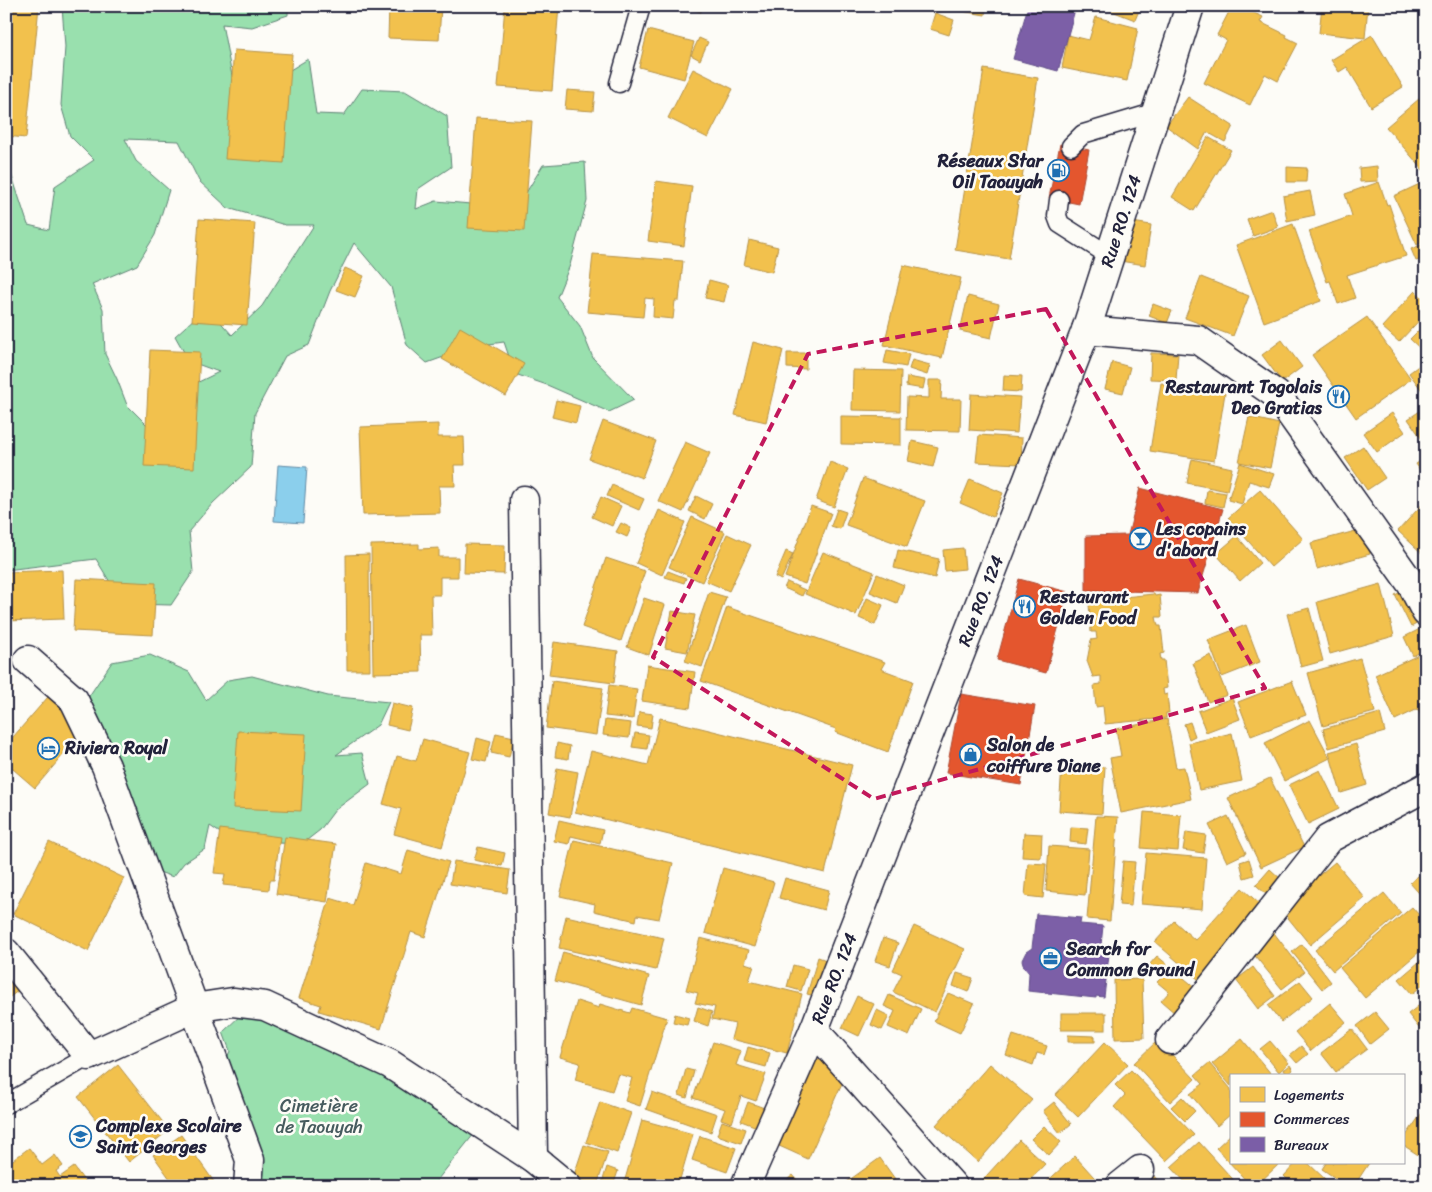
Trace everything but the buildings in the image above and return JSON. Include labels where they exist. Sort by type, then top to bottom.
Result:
[{"type":"street","name":"Rue RO. 124","points":[[745,1186],[814,1030],[1086,330],[1190,6]]},
{"type":"street","points":[[1086,330],[1198,340],[1277,395],[1412,586],[1426,612]]},
{"type":"street","points":[[524,500],[533,1158]]},
{"type":"street","points":[[28,660],[74,700],[106,766],[250,1160],[248,1186]]},
{"type":"street","points":[[1170,1040],[1328,839],[1426,787]]},
{"type":"street","points":[[6,953],[90,1056],[194,1008],[233,1002],[265,1006],[390,1064],[533,1158],[567,1186]]},
{"type":"street","points":[[814,1030],[953,1186]]},
{"type":"lane","points":[[619,83],[641,6]]},
{"type":"lane","points":[[1071,146],[1083,134],[1156,112]]},
{"type":"lane","points":[[1059,200],[1057,216],[1060,224],[1110,256]]},
{"type":"lane","points":[[6,1104],[90,1056]]},
{"type":"highlighted area","points":[[1046,309],[1265,688],[874,799],[653,657],[808,354]]},
{"type":"green space","points":[[62,6],[288,6],[288,15],[252,27],[222,24],[232,76],[239,131],[264,86],[308,59],[316,114],[344,115],[362,89],[405,91],[447,116],[451,167],[418,189],[416,209],[436,201],[482,205],[510,219],[543,165],[585,162],[587,201],[570,265],[557,297],[580,326],[593,358],[634,400],[609,412],[547,385],[515,374],[504,342],[474,346],[427,363],[407,345],[391,287],[354,243],[330,291],[309,345],[285,356],[255,413],[251,467],[213,503],[189,531],[193,572],[171,605],[127,604],[119,597],[96,559],[6,570],[6,158],[28,225],[49,230],[55,186],[94,160],[70,136],[61,105],[65,47]],"holes":[[[125,139],[179,141],[199,181],[228,208],[285,225],[314,225],[262,306],[232,335],[207,307],[175,336],[189,361],[219,372],[178,392],[157,435],[127,405],[105,354],[103,309],[92,284],[137,265],[155,235],[169,190],[136,161]]]},
{"type":"green space","points":[[150,655],[189,672],[206,700],[228,680],[252,676],[328,696],[389,702],[378,725],[336,755],[362,753],[370,784],[335,810],[320,830],[302,844],[232,841],[210,826],[205,849],[184,863],[173,877],[140,865],[106,782],[90,769],[81,744],[87,699],[112,662]]},
{"type":"green space","name":"Cimetière de Taouyah","points":[[243,1013],[274,1021],[390,1071],[478,1129],[434,1184],[428,1186],[258,1186],[223,1067],[230,1051],[223,1032]]},
{"type":"water","points":[[278,465],[307,467],[303,523],[274,521]]},
{"type":"place","name":"Réseaux Star Oil Taouyah","points":[[1059,171]]},
{"type":"place","name":"Restaurant Togolais Deo Gratias","points":[[1338,397]]},
{"type":"place","name":"Les copains d'abord","points":[[1140,539]]},
{"type":"place","name":"Restaurant Golden Food","points":[[1024,607]]},
{"type":"place","name":"Riviera Royal","points":[[49,748]]},
{"type":"place","name":"Salon de coiffure Diane","points":[[971,755]]},
{"type":"place","name":"Search for Common Ground","points":[[1050,959]]},
{"type":"place","name":"Complexe Scolaire Saint Georges","points":[[80,1136]]}]
